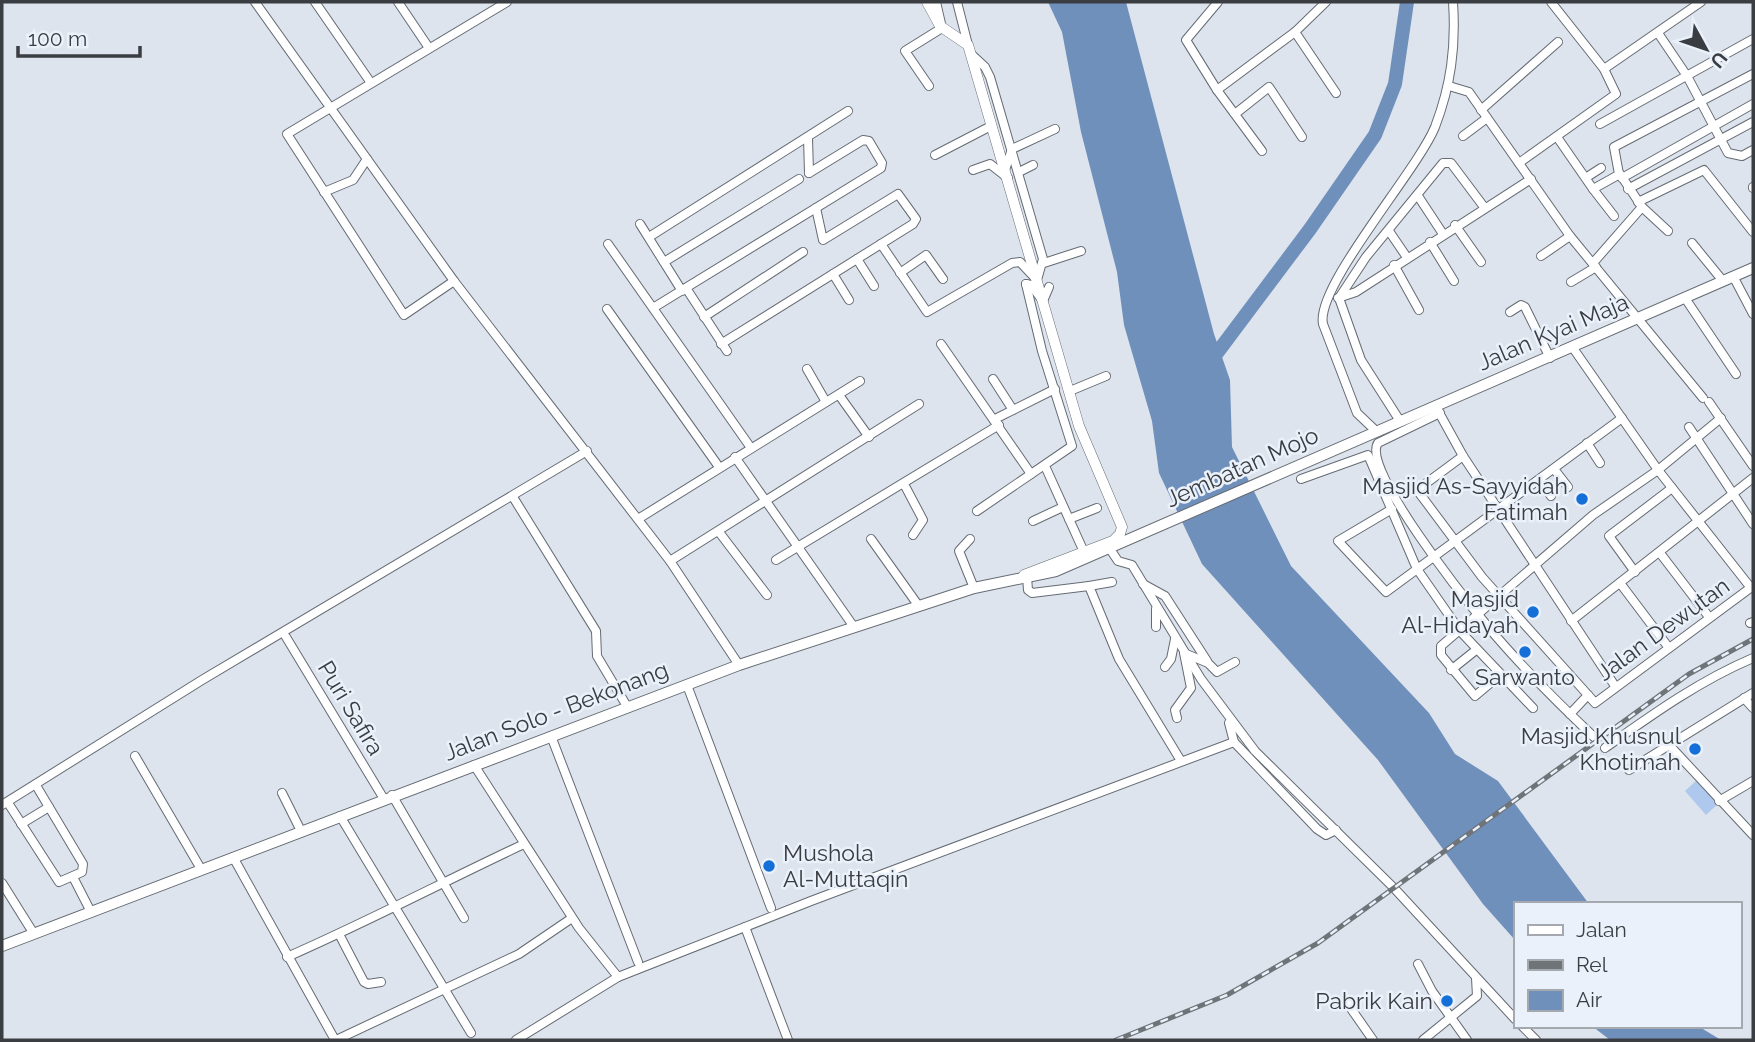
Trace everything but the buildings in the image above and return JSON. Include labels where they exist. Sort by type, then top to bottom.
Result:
[{"type":"main road","name":"Jalan Kyai Maja","points":[[1373,433],[1437,409],[1753,269]]},
{"type":"main road","name":"Jembatan Mojo","points":[[1133,540],[1373,433]]},
{"type":"main road","name":"Jalan Solo - Bekonang","points":[[2,945],[739,665],[974,588],[1056,571],[1133,540]]},
{"type":"street","points":[[255,2],[454,281],[670,561],[739,665]]},
{"type":"street","points":[[315,2],[371,83]]},
{"type":"street","points":[[398,2],[429,48]]},
{"type":"street","points":[[454,281],[404,316],[287,134],[507,2]]},
{"type":"street","points":[[927,2],[945,30],[970,50],[990,77],[1044,263],[1037,280]]},
{"type":"street","points":[[936,2],[945,30]]},
{"type":"street","points":[[957,2],[1079,426],[1122,527],[1120,534],[1113,541],[1014,580]]},
{"type":"street","points":[[1219,2],[1186,40],[1217,90],[1262,151]]},
{"type":"street","points":[[1217,90],[1295,32],[1326,2]]},
{"type":"street","points":[[1373,433],[1357,413],[1323,324],[1322,312],[1345,264],[1409,175],[1434,129],[1454,62],[1454,2]]},
{"type":"street","points":[[1519,163],[1614,98],[1616,90],[1604,69],[1551,2]]},
{"type":"street","points":[[1604,69],[1701,2]]},
{"type":"street","points":[[929,86],[905,51],[945,30]]},
{"type":"street","points":[[1295,32],[1336,93]]},
{"type":"street","points":[[1658,33],[1687,76],[1728,153],[1734,157],[1753,150]]},
{"type":"street","points":[[1600,124],[1753,39]]},
{"type":"street","points":[[1481,110],[1558,42]]},
{"type":"street","points":[[1668,231],[1628,189],[1620,176],[1614,147],[1753,74]]},
{"type":"street","points":[[1449,86],[1465,89],[1570,236],[1636,319],[1721,418],[1753,466]]},
{"type":"street","points":[[1235,114],[1269,87],[1302,137]]},
{"type":"street","points":[[1594,189],[1753,104]]},
{"type":"street","points":[[649,237],[848,111]]},
{"type":"street","points":[[1463,136],[1487,118]]},
{"type":"street","points":[[1628,189],[1753,122]]},
{"type":"street","points":[[935,155],[991,126]]},
{"type":"street","points":[[1012,149],[1055,129]]},
{"type":"street","points":[[1557,137],[1615,216]]},
{"type":"street","points":[[653,308],[881,168],[883,163],[866,139],[809,173],[808,138]]},
{"type":"street","points":[[1006,174],[1012,149]]},
{"type":"street","points":[[324,192],[353,180],[367,159]]},
{"type":"street","points":[[1339,298],[1360,265],[1443,163],[1448,161],[1484,207]]},
{"type":"street","points":[[973,170],[990,164],[1006,174]]},
{"type":"street","points":[[1018,172],[1033,165]]},
{"type":"street","points":[[1587,177],[1601,168]]},
{"type":"street","points":[[1571,282],[1594,265],[1640,204],[1704,170],[1753,232]]},
{"type":"street","points":[[1328,298],[1349,296],[1406,256],[1531,178]]},
{"type":"street","points":[[664,262],[799,179]]},
{"type":"street","points":[[640,224],[724,348],[916,219],[900,194],[823,240],[816,208]]},
{"type":"street","points":[[1418,196],[1443,234]]},
{"type":"street","points":[[1455,225],[1481,262]]},
{"type":"street","points":[[1389,231],[1406,256]]},
{"type":"street","points":[[1541,256],[1570,236]]},
{"type":"street","points":[[1430,242],[1454,281]]},
{"type":"street","points":[[1692,243],[1728,279],[1753,314]]},
{"type":"street","points":[[608,244],[751,448]]},
{"type":"street","points":[[881,244],[928,312],[1012,263],[1020,262],[1037,280]]},
{"type":"street","points":[[1044,263],[1081,251]]},
{"type":"street","points":[[705,317],[803,252]]},
{"type":"street","points":[[900,273],[926,255],[943,279]]},
{"type":"street","points":[[857,259],[874,286]]},
{"type":"street","points":[[1394,265],[1419,310]]},
{"type":"street","points":[[833,274],[849,300]]},
{"type":"street","points":[[976,510],[1072,446],[1025,284],[1031,285],[1043,301]]},
{"type":"street","points":[[1043,301],[1049,286]]},
{"type":"street","points":[[1339,298],[1361,360],[1400,421]]},
{"type":"street","points":[[1685,298],[1735,374]]},
{"type":"street","points":[[1510,312],[1521,305],[1525,307],[1550,358]]},
{"type":"street","points":[[607,309],[719,467]]},
{"type":"street","points":[[941,344],[1031,474]]},
{"type":"street","points":[[1573,348],[1658,470],[1752,587]]},
{"type":"street","points":[[807,369],[827,402]]},
{"type":"street","points":[[1070,391],[1106,376]]},
{"type":"street","points":[[993,379],[1013,410]]},
{"type":"street","points":[[638,519],[860,381]]},
{"type":"street","points":[[776,560],[904,484],[1013,410],[1055,389]]},
{"type":"street","points":[[839,395],[869,437]]},
{"type":"street","points":[[670,561],[919,404]]},
{"type":"street","points":[[1594,737],[1479,615],[1435,558],[1391,490],[1375,447],[1437,409],[1463,456],[1615,686]]},
{"type":"street","points":[[1392,509],[1338,541],[1384,591],[1435,558],[1622,418]]},
{"type":"street","points":[[1500,675],[1475,696],[1451,670],[1440,651],[1535,563],[1593,515],[1658,470],[1721,418]]},
{"type":"street","points":[[1689,427],[1731,495],[1753,524]]},
{"type":"street","points":[[1587,443],[1600,463]]},
{"type":"street","points":[[37,787],[83,864],[84,870],[61,882],[6,805],[202,680],[587,451]]},
{"type":"street","points":[[1301,479],[1367,454],[1418,569],[1460,632],[1533,708]]},
{"type":"street","points":[[1463,456],[1417,490],[1454,542],[1588,695],[1570,714]]},
{"type":"street","points":[[736,457],[765,503],[853,627]]},
{"type":"street","points":[[1045,466],[1084,552]]},
{"type":"street","points":[[1554,469],[1568,486]]},
{"type":"street","points":[[1571,621],[1753,478]]},
{"type":"street","points":[[1540,479],[1551,496]]},
{"type":"street","points":[[904,484],[923,520],[913,535]]},
{"type":"street","points":[[1635,572],[1609,536],[1672,488]]},
{"type":"street","points":[[513,497],[596,631],[597,656],[628,708]]},
{"type":"street","points":[[1033,521],[1063,507]]},
{"type":"street","points":[[1069,519],[1097,508]]},
{"type":"street","points":[[719,532],[767,595]]},
{"type":"street","points":[[871,539],[918,605]]},
{"type":"street","points":[[970,539],[959,551],[974,588]]},
{"type":"street","points":[[1110,549],[1118,561],[1132,565],[1140,583],[1184,653],[1227,716],[1255,751],[1336,830],[1514,1018]]},
{"type":"street","points":[[1660,553],[1709,617]]},
{"type":"street","points":[[1027,577],[1028,590],[1032,593],[1112,582]]},
{"type":"street","points":[[1140,583],[1165,596],[1208,663]]},
{"type":"street","points":[[1620,583],[1669,648]]},
{"type":"street","points":[[1088,586],[1118,659],[1181,761]]},
{"type":"street","name":"Jalan Dewutan","points":[[1588,695],[1595,703],[1752,587]]},
{"type":"street","points":[[1156,609],[1156,627]]},
{"type":"street","name":"Puri Safira","points":[[286,637],[464,918]]},
{"type":"street","points":[[1165,667],[1171,659],[1175,639]]},
{"type":"street","points":[[1451,670],[1476,650]]},
{"type":"street","points":[[1184,653],[1219,671],[1235,662]]},
{"type":"street","points":[[1177,718],[1175,710],[1191,688],[1184,653]]},
{"type":"street","points":[[1605,748],[1676,698],[1717,674],[1753,658]]},
{"type":"street","points":[[687,685],[771,908]]},
{"type":"street","points":[[1629,770],[1753,693]]},
{"type":"street","points":[[1744,698],[1753,708]]},
{"type":"street","points":[[1227,716],[1234,742],[1317,829],[1326,835],[1336,830]]},
{"type":"street","points":[[551,736],[638,962]]},
{"type":"street","points":[[516,1040],[618,977],[1234,742]]},
{"type":"street","points":[[1670,746],[1753,835]]},
{"type":"street","points":[[135,756],[201,869]]},
{"type":"street","points":[[474,765],[572,918],[618,977]]},
{"type":"street","points":[[1719,801],[1753,781]]},
{"type":"street","points":[[282,793],[301,831]]},
{"type":"street","points":[[21,824],[49,807]]},
{"type":"street","points":[[340,816],[395,909],[447,989],[471,1033]]},
{"type":"street","points":[[287,957],[395,909],[443,881],[524,844]]},
{"type":"street","points":[[233,857],[335,1040],[519,954],[572,918]]},
{"type":"street","points":[[73,877],[91,912]]},
{"type":"street","points":[[2,883],[34,934]]},
{"type":"street","points":[[745,927],[788,1040]]},
{"type":"street","points":[[339,934],[364,982],[381,982]]},
{"type":"street","points":[[1418,964],[1450,1018],[1468,1040]]},
{"type":"street","points":[[1423,1040],[1477,996],[1475,976]]},
{"type":"street","points":[[1345,1000],[1373,1040]]},
{"type":"shaded area","points":[[1698,779],[1719,803],[1706,815],[1685,791]]},
{"type":"water","points":[[1048,2],[1126,2],[1214,334],[1230,380],[1232,447],[1291,566],[1429,713],[1455,754],[1498,781],[1588,902],[1514,902],[1514,939],[1483,904],[1378,760],[1202,564],[1159,473],[1152,421],[1124,325],[1117,272],[1081,132],[1062,32]]},
{"type":"water","points":[[1595,1028],[1701,1028],[1721,1040],[1610,1040]]},
{"type":"waterway","points":[[1208,365],[1310,229],[1375,135],[1395,84],[1407,2]]},
{"type":"railway","points":[[1116,1040],[1227,995],[1318,943],[1689,674],[1753,639]]},
{"type":"place","name":"Masjid As-Sayyidah Fatimah","points":[[1582,499]]},
{"type":"place","name":"Masjid Al-Hidayah","points":[[1533,612]]},
{"type":"place","name":"Sarwanto","points":[[1525,652]]},
{"type":"place","name":"Masjid Khusnul Khotimah","points":[[1695,749]]},
{"type":"place","name":"Mushola Al-Muttaqin","points":[[769,866]]},
{"type":"place","name":"Pabrik Kain","points":[[1447,1001]]}]
